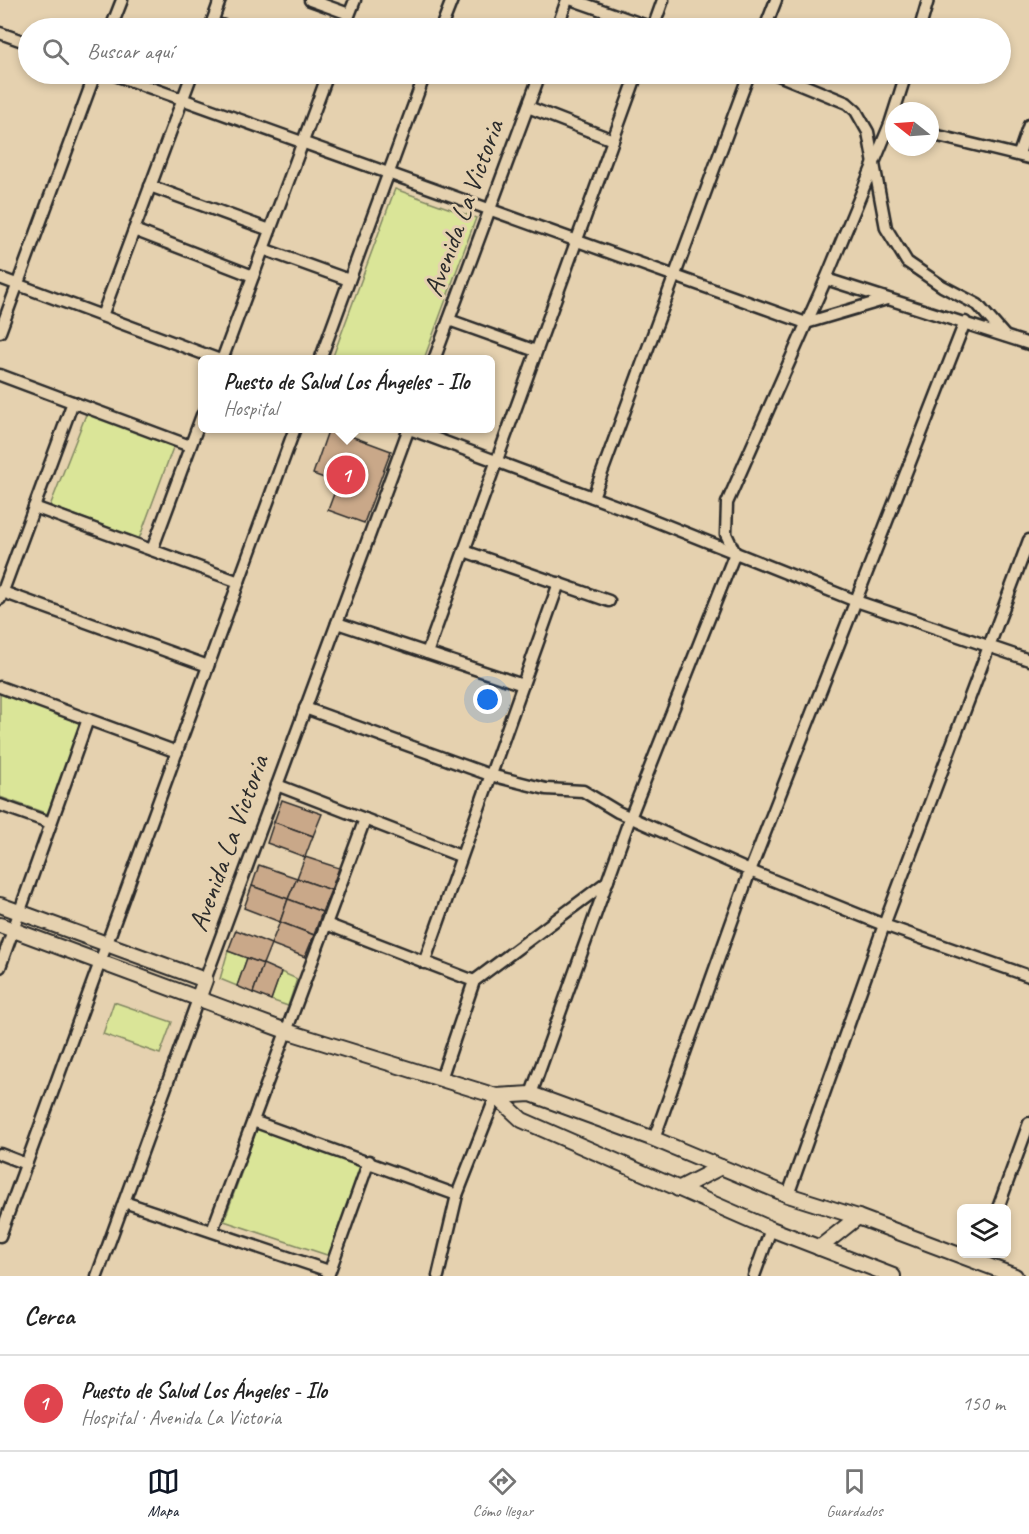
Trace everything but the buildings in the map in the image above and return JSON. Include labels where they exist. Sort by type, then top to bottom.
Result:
[{"type":"street","points":[[115,18],[122,0]]},
{"type":"street","points":[[214,18],[220,0]]},
{"type":"street","points":[[310,0],[349,14]]},
{"type":"street","points":[[348,18],[355,0]]},
{"type":"street","points":[[445,18],[452,0]]},
{"type":"street","points":[[560,18],[567,0]]},
{"type":"street","points":[[573,0],[624,18]]},
{"type":"street","points":[[657,18],[663,0]]},
{"type":"street","points":[[769,18],[776,0]]},
{"type":"street","points":[[923,18],[928,0]]},
{"type":"street","points":[[0,33],[18,40]]},
{"type":"street","points":[[0,332],[91,84]]},
{"type":"street","points":[[140,84],[806,323],[887,299]]},
{"type":"street","points":[[102,316],[188,84]]},
{"type":"street","points":[[223,355],[324,84]]},
{"type":"street","points":[[322,355],[421,84]]},
{"type":"street","name":"Avenida La Victoria","points":[[436,355],[536,84]]},
{"type":"street","points":[[427,653],[633,84]]},
{"type":"street","points":[[593,497],[745,84]]},
{"type":"street","points":[[800,84],[847,104],[856,111],[868,132],[886,228],[907,262],[942,286],[978,305],[1005,336]]},
{"type":"street","points":[[898,102],[903,84]]},
{"type":"street","points":[[528,107],[613,140]]},
{"type":"street","points":[[939,136],[1024,156],[1029,125]]},
{"type":"street","points":[[531,1095],[630,818],[735,553],[726,534],[727,503],[885,139]]},
{"type":"street","points":[[150,186],[270,230]]},
{"type":"street","points":[[134,230],[253,276]]},
{"type":"street","points":[[263,249],[349,280]]},
{"type":"street","points":[[0,278],[207,355]]},
{"type":"street","points":[[826,279],[1029,344]]},
{"type":"street","points":[[449,320],[536,351]]},
{"type":"street","points":[[654,1139],[750,872],[965,322]]},
{"type":"street","points":[[0,375],[190,446]]},
{"type":"street","points":[[73,402],[1,594],[208,666]]},
{"type":"street","points":[[153,550],[198,425]]},
{"type":"street","points":[[0,1236],[294,433]]},
{"type":"street","name":"Avenida La Victoria","points":[[97,1276],[407,433]]},
{"type":"street","points":[[419,433],[593,497],[856,601],[1029,660]]},
{"type":"street","points":[[34,507],[239,582]]},
{"type":"street","points":[[788,1195],[884,925],[1029,540]]},
{"type":"street","points":[[464,551],[609,601]]},
{"type":"street","points":[[424,963],[460,856],[559,583]]},
{"type":"street","points":[[337,623],[522,685]]},
{"type":"street","points":[[0,687],[177,752]]},
{"type":"street","points":[[305,708],[490,775],[546,789],[583,791],[630,818],[750,872],[884,925],[1029,976]]},
{"type":"street","points":[[0,967],[88,719]]},
{"type":"street","points":[[277,785],[460,856]]},
{"type":"street","points":[[0,805],[51,823]]},
{"type":"street","points":[[212,1231],[365,819]]},
{"type":"street","points":[[441,1079],[474,981],[608,881]]},
{"type":"street","points":[[0,905],[205,980]]},
{"type":"street","points":[[326,924],[474,981]]},
{"type":"street","points":[[0,925],[286,1031],[496,1096],[531,1095],[654,1139],[788,1195],[957,1250]]},
{"type":"street","points":[[496,1096],[522,1120],[819,1248],[866,1271],[893,1276]]},
{"type":"street","points":[[438,1276],[457,1195],[496,1096]]},
{"type":"street","points":[[253,1121],[369,1161],[457,1195]]},
{"type":"street","points":[[1000,1204],[1029,1123]]},
{"type":"street","points":[[0,1154],[26,1164]]},
{"type":"street","points":[[124,1202],[329,1273],[369,1161]]},
{"type":"street","points":[[678,1189],[721,1167]]},
{"type":"street","points":[[819,1248],[858,1217]]},
{"type":"street","points":[[754,1276],[771,1229]]},
{"type":"street","points":[[980,1258],[1015,1276]]},
{"type":"green space","points":[[395,189],[476,218],[425,355],[333,355]]},
{"type":"green space","points":[[87,412],[174,445],[139,539],[50,506]]},
{"type":"green space","points":[[0,692],[81,722],[48,814],[0,797]]},
{"type":"green space","points":[[228,951],[247,958],[237,986],[220,979]]},
{"type":"green space","points":[[281,972],[297,979],[288,1006],[271,1000]]},
{"type":"green space","points":[[114,1002],[172,1022],[160,1054],[103,1034]]},
{"type":"green space","points":[[257,1129],[363,1165],[330,1256],[224,1221]]},
{"type":"place","name":"Puesto de Salud Los Ángeles - Ilo","points":[[346,475]]}]
